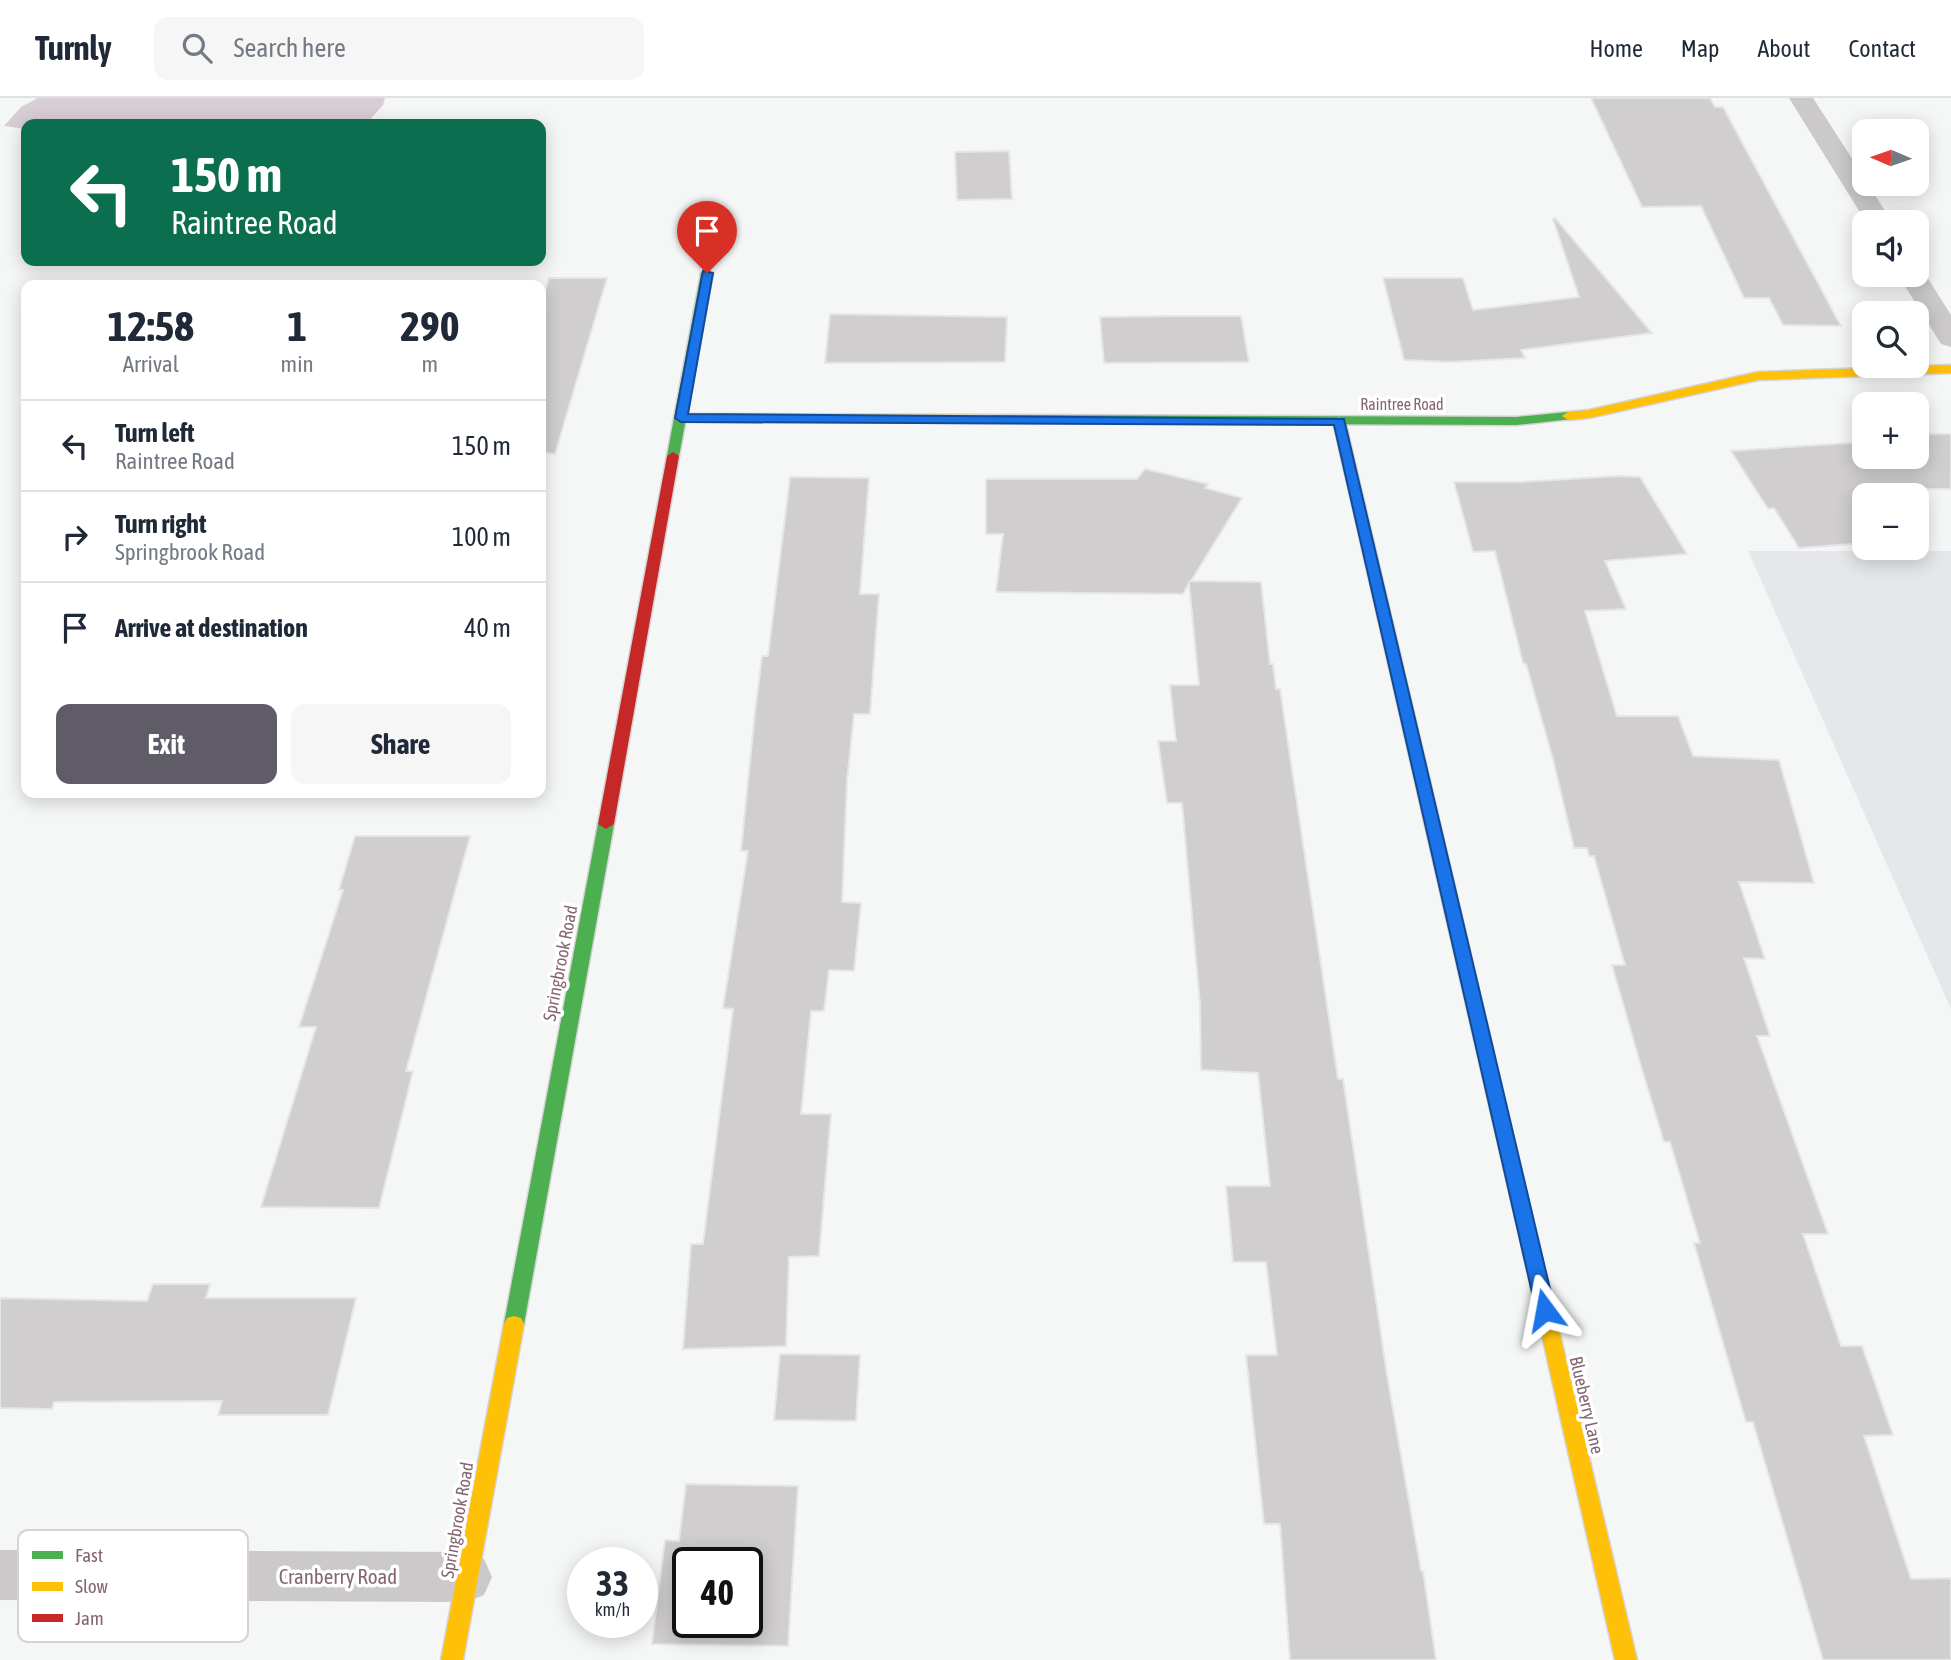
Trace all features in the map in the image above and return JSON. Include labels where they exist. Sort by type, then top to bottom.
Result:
[{"type":"street","points":[[1801,98],[1871,210]]},
{"type":"street","name":"Springbrook Road","points":[[452,1660],[707,273]]},
{"type":"street","points":[[1919,287],[1951,338]]},
{"type":"street","name":"Raintree Road","points":[[681,418],[1516,421],[1589,414],[1758,376],[1951,369]]},
{"type":"street","name":"Blueberry Lane","points":[[1339,421],[1626,1660]]},
{"type":"street","name":"Cranberry Road","points":[[0,1575],[18,1575]]},
{"type":"street","name":"Cranberry Road","points":[[248,1576],[466,1577]]},
{"type":"shaded area","points":[[38,98],[385,98],[383,105],[370,119],[21,119],[21,128],[4,126],[21,107]]},
{"type":"shaded area","points":[[1748,551],[1852,551],[1852,560],[1929,560],[1929,551],[1951,551],[1951,1009]]},
{"type":"building","points":[[1591,98],[1710,98],[1715,107],[1723,107],[1841,326],[1783,325],[1769,298],[1744,298],[1701,206],[1642,207]]},
{"type":"building","points":[[1009,151],[1012,199],[957,200],[955,152]]},
{"type":"building","points":[[1555,218],[1652,333],[1521,350],[1525,358],[1450,362],[1404,360],[1383,278],[1463,278],[1473,310],[1579,297],[1553,219]]},
{"type":"building","points":[[549,278],[607,278],[555,454],[546,453],[546,288]]},
{"type":"building","points":[[830,314],[1007,317],[1005,362],[825,363]]},
{"type":"building","points":[[1241,316],[1249,362],[1104,363],[1100,317]]},
{"type":"building","points":[[1929,434],[1951,434],[1951,489],[1929,489],[1929,483],[1852,483],[1852,544],[1799,548],[1774,508],[1768,509],[1731,451],[1852,443],[1852,469],[1929,469]]},
{"type":"building","points":[[1145,469],[1208,484],[1205,488],[1242,498],[1191,581],[1261,582],[1270,664],[1273,664],[1276,689],[1280,689],[1338,1079],[1343,1079],[1387,1375],[1423,1571],[1436,1660],[1290,1660],[1280,1524],[1264,1524],[1246,1355],[1277,1355],[1266,1262],[1233,1262],[1226,1186],[1270,1186],[1258,1073],[1201,1070],[1200,1005],[1182,803],[1167,803],[1158,741],[1176,741],[1170,685],[1199,685],[1189,583],[1183,594],[996,592],[1003,534],[986,534],[986,479],[1137,479]]},
{"type":"building","points":[[790,477],[869,478],[860,594],[879,594],[870,714],[854,714],[847,781],[842,902],[861,903],[854,971],[829,970],[824,1011],[811,1011],[801,1114],[831,1114],[819,1256],[789,1257],[786,1346],[683,1349],[691,1244],[703,1244],[733,1009],[723,1008],[748,851],[741,851],[762,656],[768,656]]},
{"type":"building","points":[[1640,477],[1687,554],[1605,561],[1626,609],[1585,611],[1617,716],[1678,716],[1693,756],[1779,760],[1814,883],[1739,882],[1765,959],[1744,958],[1770,1036],[1757,1036],[1828,1234],[1803,1234],[1841,1346],[1862,1346],[1893,1435],[1864,1436],[1911,1579],[1951,1578],[1951,1660],[1823,1660],[1753,1422],[1746,1422],[1694,1243],[1700,1243],[1670,1142],[1664,1142],[1612,965],[1625,965],[1594,856],[1589,856],[1587,848],[1574,848],[1553,759],[1526,664],[1523,663],[1495,551],[1473,552],[1454,482],[1521,482]]},
{"type":"building","points":[[355,836],[470,836],[406,1071],[413,1071],[379,1208],[261,1207],[316,1027],[299,1027],[343,890],[339,890]]},
{"type":"building","points":[[153,1284],[210,1284],[206,1298],[356,1298],[328,1415],[218,1415],[222,1401],[54,1402],[52,1409],[0,1408],[0,1298],[147,1301]]},
{"type":"building","points":[[780,1354],[860,1355],[856,1421],[774,1420]]},
{"type":"building","points":[[686,1484],[798,1486],[788,1646],[652,1644],[653,1638],[658,1638],[658,1596],[665,1540],[679,1541]]},
{"type":"traffic: fast","points":[[673,456],[707,273]]},
{"type":"traffic: fast","points":[[991,419],[1516,421],[1568,416]]},
{"type":"traffic: fast","points":[[514,1324],[606,824]]},
{"type":"traffic: slow","points":[[1568,416],[1589,414],[1758,376],[1951,369]]},
{"type":"traffic: slow","points":[[681,418],[991,419]]},
{"type":"traffic: slow","points":[[1339,421],[1453,913]]},
{"type":"traffic: slow","points":[[1545,1309],[1626,1660]]},
{"type":"traffic: slow","points":[[452,1660],[514,1324]]},
{"type":"traffic: jam","points":[[606,824],[673,456]]},
{"type":"traffic: jam","points":[[1453,913],[1545,1309]]},
{"type":"route","points":[[707,273],[681,418],[1339,421],[1545,1310]]}]
